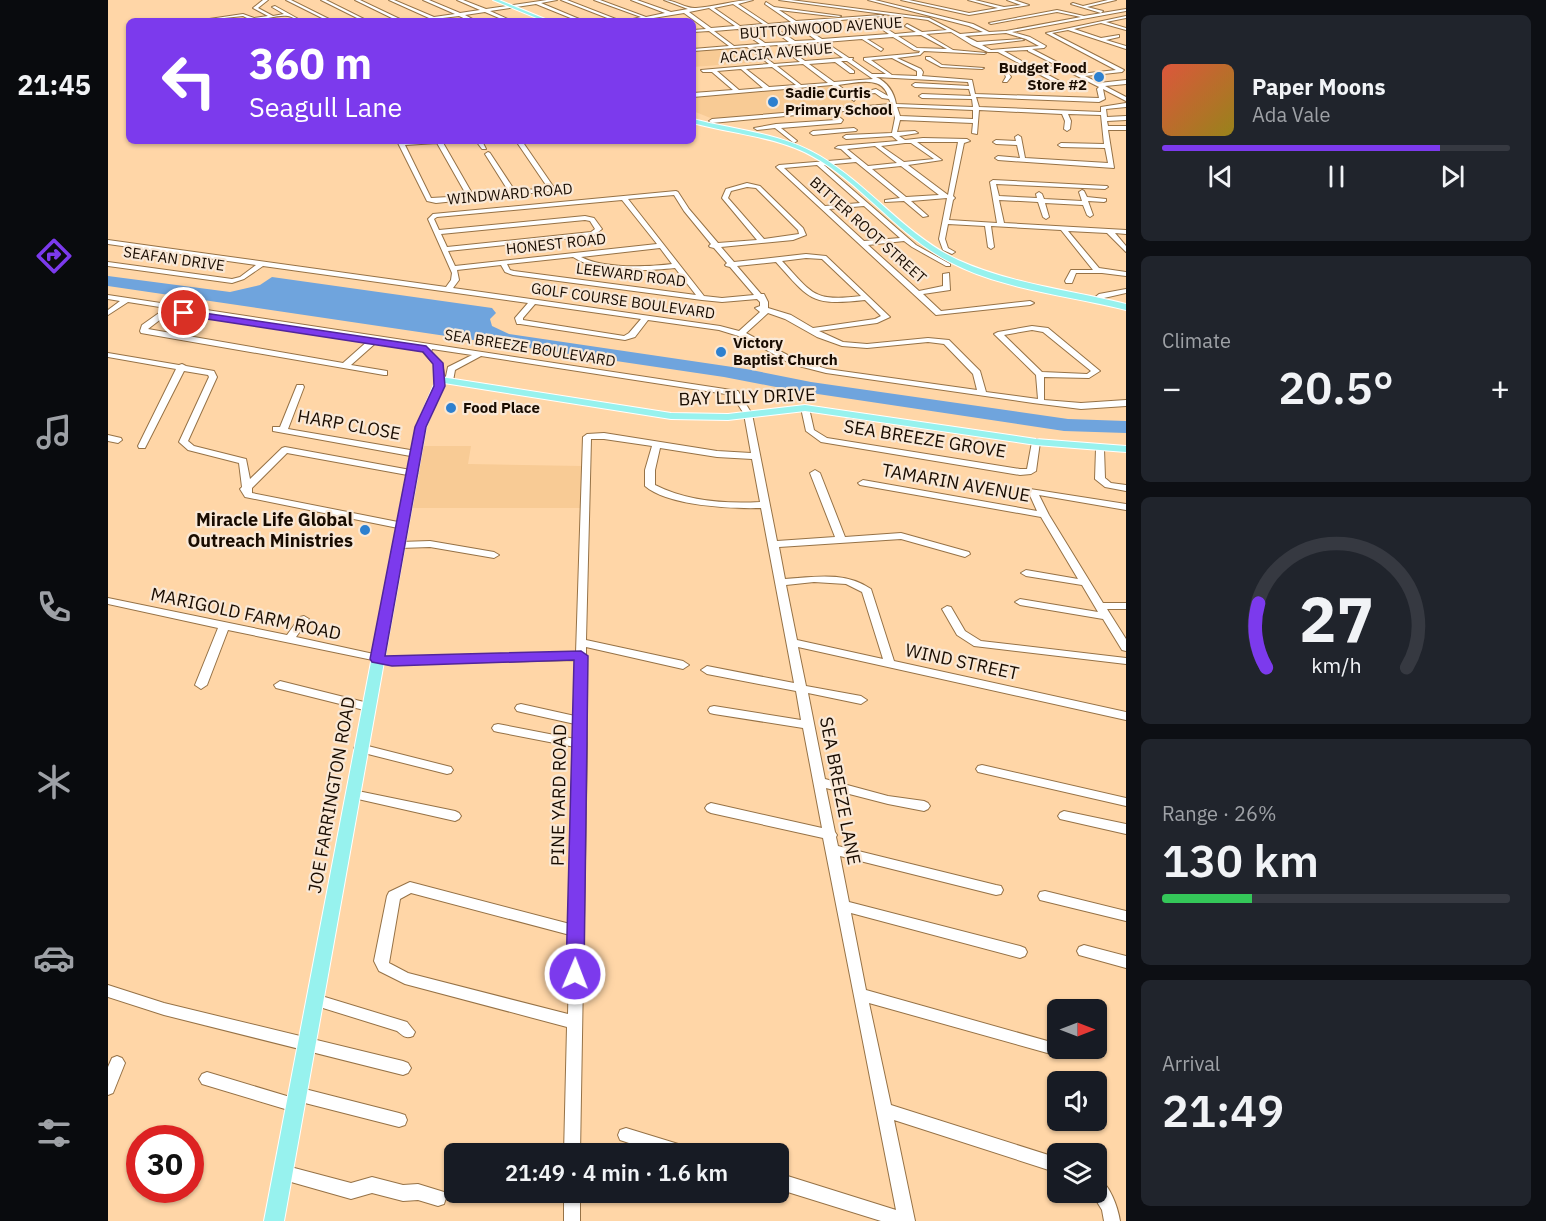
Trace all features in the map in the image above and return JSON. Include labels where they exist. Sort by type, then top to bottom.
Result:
[{"type":"main road","points":[[495,0],[540,18]]},
{"type":"main road","points":[[696,122],[782,142],[822,162],[907,237],[943,256],[981,272],[1020,284],[1126,307]]},
{"type":"main road","name":"BAY LILLY DRIVE","points":[[445,376],[671,416],[720,418],[805,408],[1036,442],[1100,449],[1126,449]]},
{"type":"main road","name":"JOE FARRINGTON ROAD","points":[[274,1221],[423,418],[445,376]]},
{"type":"street","points":[[266,0],[255,8],[272,17]]},
{"type":"street","points":[[288,0],[325,18]]},
{"type":"street","points":[[323,0],[360,18]]},
{"type":"street","points":[[357,0],[396,18]]},
{"type":"street","points":[[391,0],[432,18]]},
{"type":"street","points":[[424,0],[466,18]]},
{"type":"street","points":[[459,0],[502,18]]},
{"type":"street","points":[[528,0],[574,18]]},
{"type":"street","points":[[440,18],[555,0]]},
{"type":"street","points":[[563,0],[611,18]]},
{"type":"street","points":[[596,0],[645,18],[751,0]]},
{"type":"street","points":[[633,0],[670,13]]},
{"type":"street","points":[[666,0],[693,10]]},
{"type":"street","points":[[700,0],[717,6]]},
{"type":"street","points":[[781,0],[886,11],[932,21],[990,51]]},
{"type":"street","points":[[797,2],[805,0]]},
{"type":"street","points":[[832,0],[851,4]]},
{"type":"street","points":[[870,0],[972,25],[989,34]]},
{"type":"street","points":[[903,0],[966,14],[1026,5],[1009,0]]},
{"type":"street","points":[[936,0],[987,12]]},
{"type":"street","points":[[970,0],[1005,9]]},
{"type":"street","points":[[1081,6],[1114,0]]},
{"type":"street","points":[[736,2],[767,26],[793,42]]},
{"type":"street","points":[[766,3],[851,59],[888,87],[898,118],[895,133]]},
{"type":"street","points":[[1073,4],[1106,13]]},
{"type":"street","points":[[696,31],[877,18],[893,6]]},
{"type":"street","points":[[946,10],[961,6]]},
{"type":"street","points":[[274,7],[294,18]]},
{"type":"street","points":[[711,7],[763,44]]},
{"type":"street","points":[[772,8],[854,20]]},
{"type":"street","points":[[959,36],[1006,32],[1126,10]]},
{"type":"street","points":[[685,11],[694,18]]},
{"type":"street","points":[[991,23],[1057,11],[1126,29]]},
{"type":"street","points":[[917,18],[925,13]]},
{"type":"street","points":[[218,18],[237,15],[252,18]]},
{"type":"street","points":[[267,18],[288,15]]},
{"type":"street","points":[[662,15],[666,18]]},
{"type":"street","points":[[1123,69],[1048,33],[1126,17]]},
{"type":"street","points":[[696,19],[733,47]]},
{"type":"street","points":[[1003,21],[1027,28]]},
{"type":"street","points":[[812,23],[820,28]]},
{"type":"street","points":[[882,24],[882,28],[922,50],[984,53],[1044,47],[1031,39],[1006,32]]},
{"type":"street","points":[[1051,24],[1126,48]]},
{"type":"street","points":[[907,25],[955,52]]},
{"type":"street","points":[[1078,33],[1096,30]]},
{"type":"street","points":[[856,31],[881,50]]},
{"type":"street","name":"BUTTONWOOD AVENUE","points":[[696,50],[951,31]]},
{"type":"street","points":[[828,34],[836,39]]},
{"type":"street","points":[[1100,40],[1118,36]]},
{"type":"street","points":[[974,44],[1031,39]]},
{"type":"street","points":[[807,41],[819,50]]},
{"type":"street","points":[[1113,44],[1126,42]]},
{"type":"street","points":[[777,43],[854,99]]},
{"type":"street","points":[[698,45],[703,49]]},
{"type":"street","points":[[747,46],[801,87]]},
{"type":"street","points":[[891,76],[867,59],[920,54],[922,50]]},
{"type":"street","points":[[1029,50],[1126,99]]},
{"type":"street","points":[[1000,51],[1063,85]]},
{"type":"street","points":[[928,58],[941,66],[982,69],[984,53]]},
{"type":"street","points":[[893,57],[919,70],[919,77]]},
{"type":"street","name":"ACACIA AVENUE","points":[[703,71],[851,59]]},
{"type":"street","points":[[836,60],[852,72]]},
{"type":"street","points":[[1091,66],[1107,63]]},
{"type":"street","points":[[998,70],[1066,67]]},
{"type":"street","points":[[742,68],[769,90]]},
{"type":"street","points":[[1081,75],[1122,71],[1123,69]]},
{"type":"street","points":[[713,70],[738,92]]},
{"type":"street","points":[[1005,71],[1009,76],[1005,81]]},
{"type":"street","points":[[874,75],[970,81],[976,107],[975,133]]},
{"type":"street","points":[[696,95],[880,80]]},
{"type":"street","points":[[1101,86],[1126,82]]},
{"type":"street","points":[[915,85],[972,87]]},
{"type":"street","points":[[922,96],[1055,95],[1065,98],[1101,99],[1101,86]]},
{"type":"street","points":[[696,89],[703,95]]},
{"type":"street","points":[[1009,89],[1010,96]]},
{"type":"street","points":[[867,92],[876,91],[893,101]]},
{"type":"street","points":[[1118,95],[1126,94]]},
{"type":"street","points":[[1065,98],[1067,129]]},
{"type":"street","points":[[712,121],[863,107],[893,101],[1104,114],[1126,118]]},
{"type":"street","points":[[1104,114],[1126,105]]},
{"type":"street","points":[[863,107],[875,115]]},
{"type":"street","points":[[828,110],[841,121],[866,135]]},
{"type":"street","points":[[998,158],[1111,164],[1106,146],[1107,128],[1104,114]]},
{"type":"street","points":[[898,118],[975,121]]},
{"type":"street","points":[[938,119],[938,125],[943,127]]},
{"type":"street","points":[[757,128],[841,121]]},
{"type":"street","points":[[776,126],[794,141]]},
{"type":"street","points":[[1107,128],[1126,128]]},
{"type":"street","points":[[813,133],[857,130]]},
{"type":"street","points":[[895,133],[904,142]]},
{"type":"street","points":[[846,137],[915,133]]},
{"type":"street","points":[[996,142],[1018,140],[1023,160]]},
{"type":"street","points":[[866,168],[939,160],[912,141]]},
{"type":"street","points":[[925,216],[841,148],[912,141],[964,142],[948,197],[948,222],[942,243],[952,252]]},
{"type":"street","points":[[401,144],[429,200],[436,201],[552,189],[521,144]]},
{"type":"street","points":[[441,144],[471,197]]},
{"type":"street","points":[[481,144],[513,193]]},
{"type":"street","points":[[877,145],[948,197]]},
{"type":"street","points":[[1060,145],[1106,146]]},
{"type":"street","points":[[822,162],[857,160]]},
{"type":"street","name":"BITTER ROOT STREET","points":[[822,162],[779,167],[939,313],[1030,303]]},
{"type":"street","points":[[1001,225],[992,183],[994,181],[1105,188]]},
{"type":"street","points":[[714,246],[762,241],[800,237],[803,232],[758,188],[747,185],[728,190],[725,198],[762,241]]},
{"type":"street","points":[[1038,188],[1046,217]]},
{"type":"street","name":"WINDWARD ROAD","points":[[453,268],[430,219],[439,214],[674,190],[683,215],[714,246]]},
{"type":"street","points":[[824,208],[861,196]]},
{"type":"street","points":[[623,197],[702,298]]},
{"type":"street","points":[[887,201],[948,197]]},
{"type":"street","points":[[995,198],[1104,200]]},
{"type":"street","points":[[1084,198],[1090,215]]},
{"type":"street","points":[[436,232],[585,218],[592,219],[599,229],[593,234],[444,249]]},
{"type":"street","points":[[948,222],[1126,232]]},
{"type":"street","points":[[988,225],[991,247]]},
{"type":"street","points":[[1063,228],[1099,272]]},
{"type":"street","points":[[1109,231],[1126,250]]},
{"type":"street","points":[[863,243],[907,237],[948,265]]},
{"type":"street","name":"GOLF COURSE BOULEVARD","points":[[108,241],[740,331],[782,357],[826,369],[1081,406],[1126,402]]},
{"type":"street","name":"HONEST ROAD","points":[[453,268],[661,246]]},
{"type":"street","points":[[714,246],[758,297],[762,309],[813,330],[832,341],[857,346],[894,345],[928,340],[946,342],[977,373],[982,392]]},
{"type":"street","points":[[574,255],[582,261],[640,269],[677,267]]},
{"type":"street","points":[[730,264],[824,257],[886,316],[882,320],[813,330]]},
{"type":"street","points":[[777,259],[813,298],[830,302],[867,298]]},
{"type":"street","name":"SEAFAN DRIVE","points":[[108,264],[232,281],[242,278],[264,263]]},
{"type":"street","name":"LEEWARD ROAD","points":[[503,263],[507,271],[513,273],[702,298],[758,297]]},
{"type":"street","points":[[449,288],[456,277],[453,268]]},
{"type":"street","points":[[1069,281],[1073,271],[1126,274]]},
{"type":"street","points":[[917,293],[947,288],[947,274]]},
{"type":"street","name":"GOLF COURSE BOULEVARD","points":[[449,288],[740,331]]},
{"type":"street","points":[[1098,300],[1102,296],[1126,291]]},
{"type":"street","name":"SEA BREEZE BOULEVARD","points":[[108,299],[479,356],[712,388],[735,393],[748,414]]},
{"type":"street","points":[[108,313],[123,302]]},
{"type":"street","points":[[533,302],[519,318],[520,322],[625,338],[632,335],[646,318]]},
{"type":"street","points":[[169,309],[145,327],[144,332],[346,364],[384,373]]},
{"type":"street","points":[[740,331],[762,309]]},
{"type":"street","points":[[1040,374],[1089,376],[1096,371],[1045,330],[1032,328],[998,334],[1040,374],[1041,398]]},
{"type":"street","points":[[346,364],[374,340]]},
{"type":"street","name":"SEA BREEZE BOULEVARD","points":[[428,348],[445,376],[479,356]]},
{"type":"street","points":[[108,355],[182,366],[208,371],[213,375],[184,444],[191,448],[243,461],[245,489],[248,495],[403,526]]},
{"type":"street","points":[[142,446],[182,366]]},
{"type":"street","name":"HARP CLOSE","points":[[300,387],[279,429],[416,454]]},
{"type":"street","name":"GOLF COURSE BOULEVARD","points":[[982,392],[1073,402],[1126,402]]},
{"type":"street","name":"SEA BREEZE GROVE","points":[[805,408],[810,431],[824,440],[1024,472],[1031,471],[1036,442]]},
{"type":"street","name":"SEA BREEZE LANE","points":[[748,414],[754,456],[907,1221]]},
{"type":"street","name":"PINE YARD ROAD","points":[[572,1143],[587,438],[604,436],[656,446]]},
{"type":"street","points":[[754,456],[656,446],[650,470],[651,486],[659,492],[711,502],[764,505]]},
{"type":"street","points":[[1100,449],[1100,479],[1108,485],[1126,488]]},
{"type":"street","points":[[245,489],[285,450],[413,473]]},
{"type":"street","points":[[815,473],[841,540]]},
{"type":"street","name":"TAMARIN AVENUE","points":[[863,483],[1044,515]]},
{"type":"street","points":[[1126,507],[1033,491],[1044,515],[1126,648]]},
{"type":"street","points":[[773,544],[908,537],[965,554]]},
{"type":"street","points":[[400,545],[430,544],[494,555]]},
{"type":"street","points":[[1026,573],[1086,583]]},
{"type":"street","points":[[780,582],[843,580],[861,585],[867,591],[890,665]]},
{"type":"street","name":"MARIGOLD FARM ROAD","points":[[108,601],[392,661],[581,656]]},
{"type":"street","points":[[1020,602],[1106,616]]},
{"type":"street","points":[[1099,606],[1126,606]]},
{"type":"street","points":[[947,609],[961,633],[978,644],[1126,661]]},
{"type":"street","points":[[289,640],[304,619]]},
{"type":"street","points":[[201,685],[224,626]]},
{"type":"street","points":[[581,642],[683,665]]},
{"type":"street","name":"WIND STREET","points":[[791,642],[1126,716]]},
{"type":"street","points":[[707,670],[861,700]]},
{"type":"street","points":[[280,685],[368,706]]},
{"type":"street","points":[[521,708],[580,721]]},
{"type":"street","points":[[714,710],[809,725]]},
{"type":"street","points":[[498,728],[581,744]]},
{"type":"street","points":[[360,748],[447,770]]},
{"type":"street","points":[[982,769],[1126,802]]},
{"type":"street","points":[[821,782],[888,800],[924,806]]},
{"type":"street","points":[[352,794],[455,816]]},
{"type":"street","points":[[711,808],[831,835]]},
{"type":"street","points":[[1065,816],[1126,829]]},
{"type":"street","points":[[834,850],[996,890]]},
{"type":"street","points":[[574,1022],[405,978],[384,967],[381,960],[394,896],[410,887],[575,931]]},
{"type":"street","points":[[1046,897],[1126,916]]},
{"type":"street","points":[[843,906],[1020,952]]},
{"type":"street","points":[[1084,951],[1126,962]]},
{"type":"street","points":[[108,991],[307,1046],[403,1068]]},
{"type":"street","points":[[860,994],[1047,1047]]},
{"type":"street","points":[[315,1000],[402,1026],[408,1032]]},
{"type":"street","points":[[108,1088],[117,1064]]},
{"type":"street","points":[[207,1079],[399,1120]]},
{"type":"street","points":[[885,1110],[1047,1162]]},
{"type":"street","points":[[626,1135],[652,1143]]},
{"type":"street","points":[[283,1173],[351,1191],[372,1185],[404,1193],[418,1192],[438,1198]]},
{"type":"street","points":[[789,1184],[907,1221]]},
{"type":"street","points":[[572,1203],[572,1221]]},
{"type":"street","points":[[1107,1203],[1112,1221]]},
{"type":"shaded area","points":[[740,47],[759,62],[696,67],[696,51]]},
{"type":"shaded area","name":"Sadie Curtis Primary School","points":[[830,85],[860,107],[713,119],[696,112],[696,96]]},
{"type":"shaded area","points":[[421,446],[471,446],[468,464],[582,466],[580,508],[410,508]]},
{"type":"water","points":[[108,276],[230,292],[260,285],[272,277],[492,308],[496,313],[490,319],[492,326],[509,334],[746,369],[811,382],[1068,419],[1126,421],[1126,433],[1064,431],[791,390],[724,377],[108,286]]},
{"type":"place","name":"Budget Food Store #2","points":[[1099,77]]},
{"type":"place","name":"Sadie Curtis Primary School","points":[[773,102]]},
{"type":"place","name":"Victory Baptist Church","points":[[721,352]]},
{"type":"place","name":"Food Place","points":[[451,408]]},
{"type":"place","name":"Miracle Life Global Outreach Ministries","points":[[365,530]]},
{"type":"route","points":[[184,313],[426,349],[438,363],[441,372],[440,386],[429,404],[421,427],[377,659],[392,661],[506,656],[581,656],[575,974]]}]
